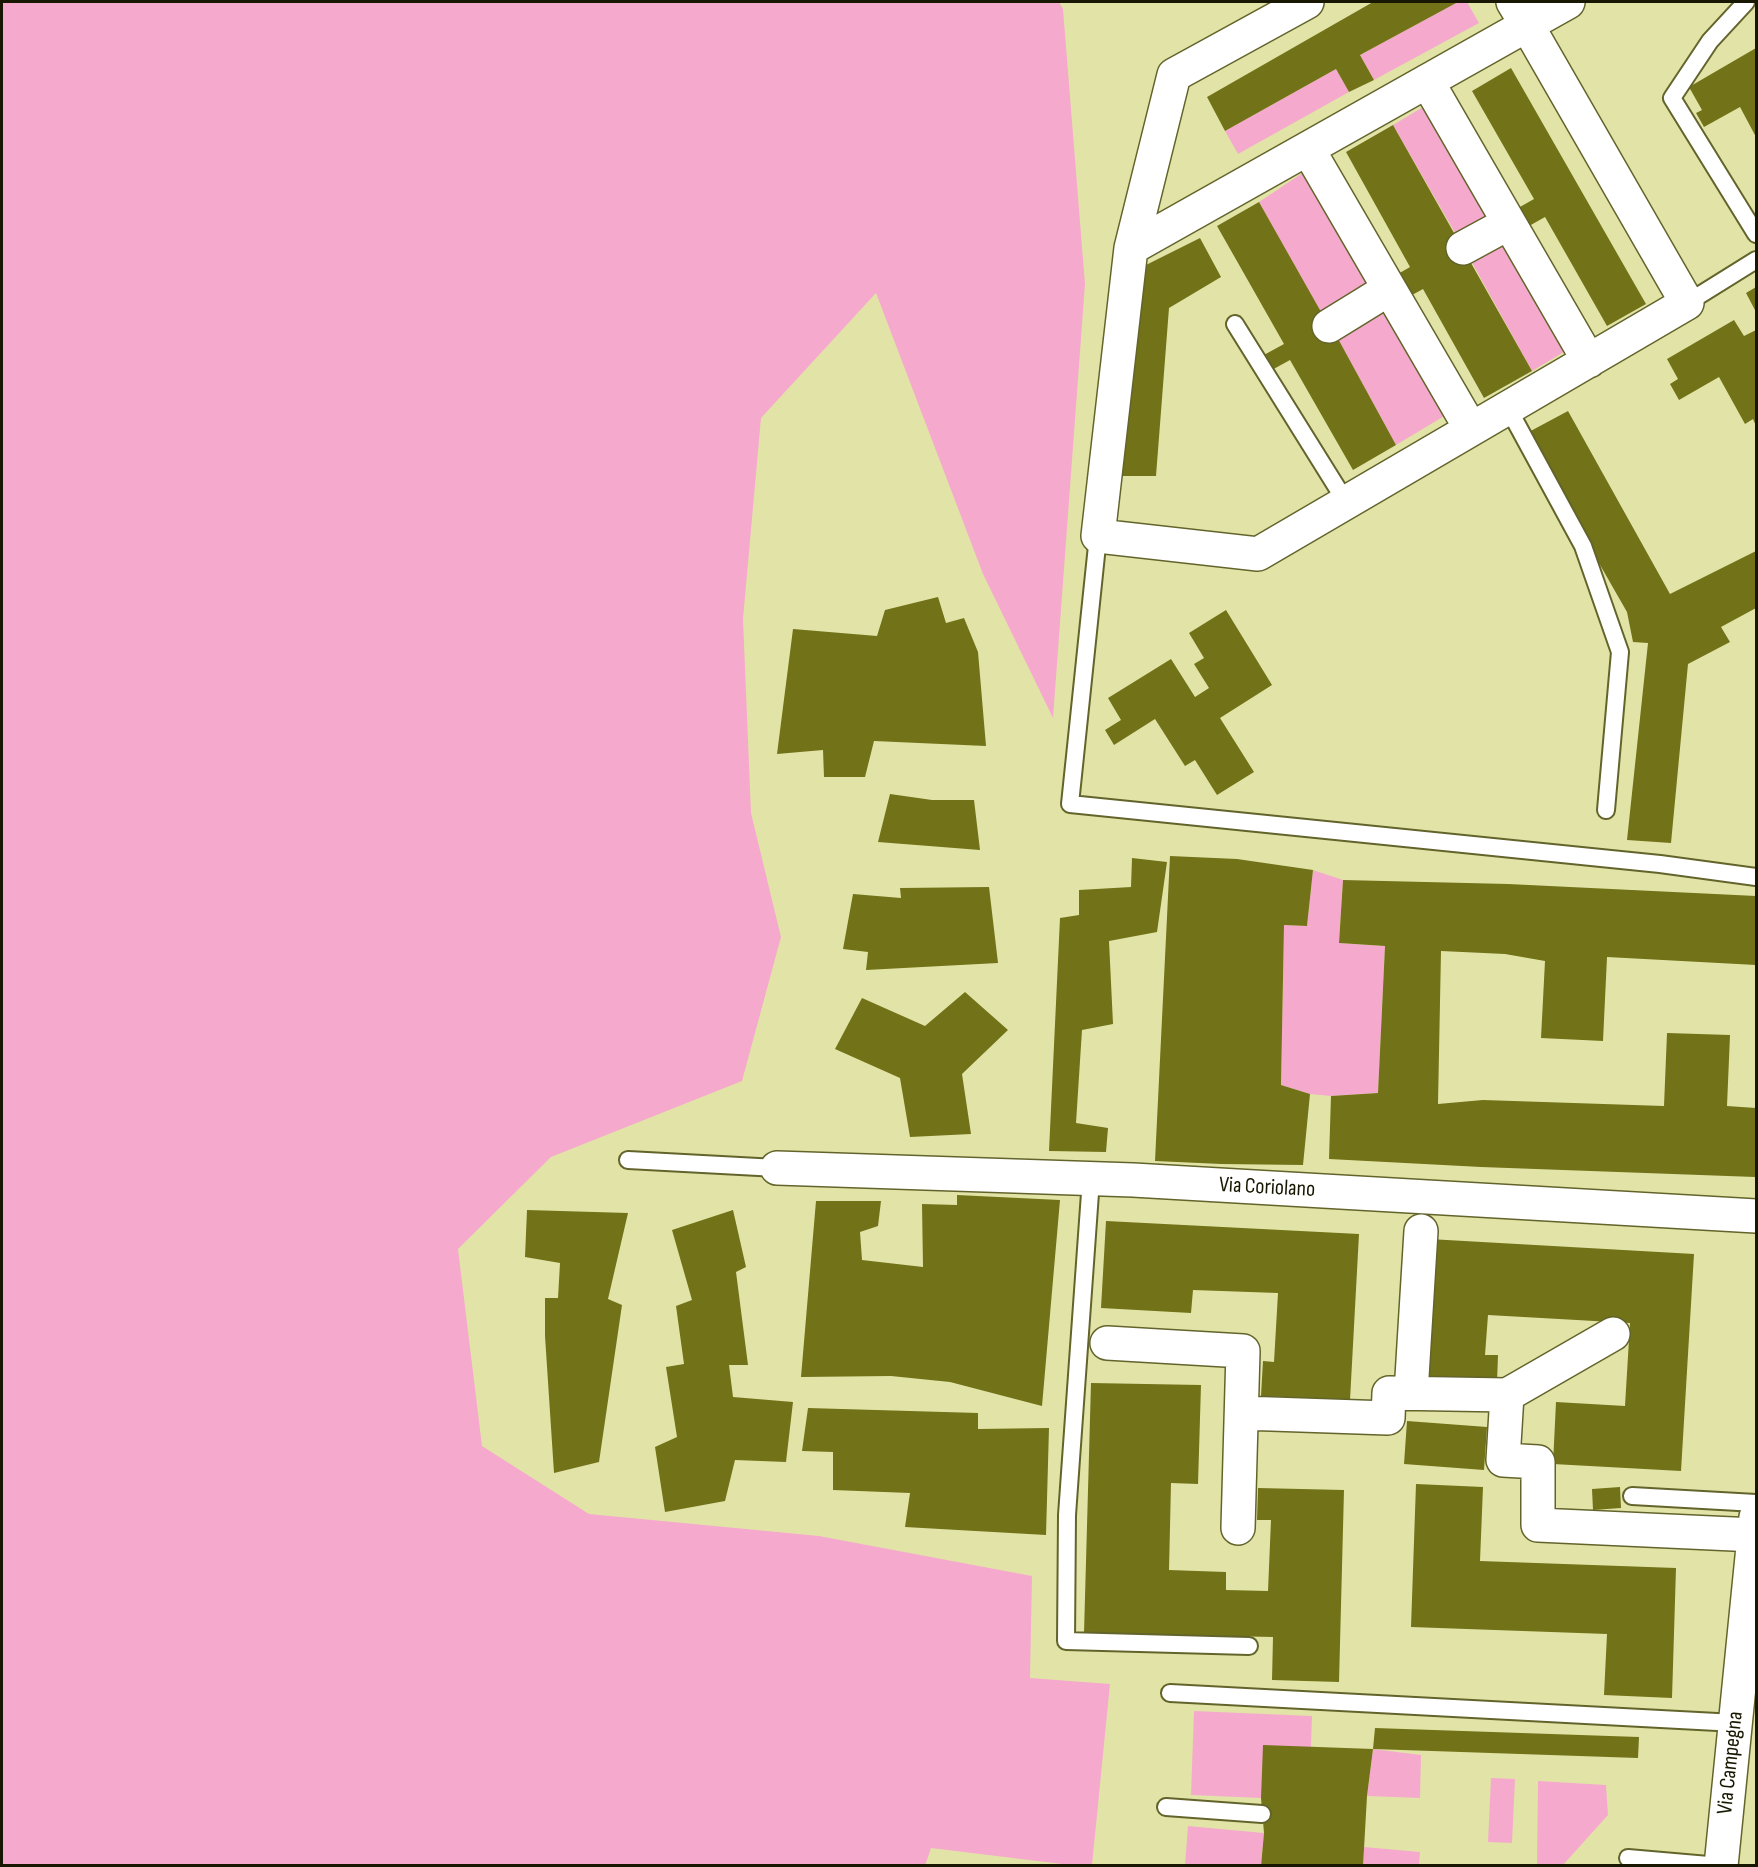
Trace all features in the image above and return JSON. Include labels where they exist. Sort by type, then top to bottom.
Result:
[{"type":"street","points":[[1307,2],[1174,75],[1131,248],[1098,536],[1258,554],[1687,303],[1520,13]]},
{"type":"street","points":[[1131,248],[1427,81],[1520,13],[1568,2]]},
{"type":"street","points":[[1427,81],[1589,361]]},
{"type":"street","points":[[1308,149],[1471,429]]},
{"type":"street","points":[[1463,248],[1509,223]]},
{"type":"street","points":[[1329,326],[1389,289]]},
{"type":"street","name":"Via Coriolano","points":[[777,1168],[1091,1179],[1756,1216]]},
{"type":"street","points":[[1411,1393],[1422,1231]]},
{"type":"street","points":[[1242,1413],[1388,1418],[1389,1393],[1507,1395],[1613,1334]]},
{"type":"street","points":[[1107,1343],[1244,1351],[1238,1528]]},
{"type":"street","points":[[1507,1395],[1503,1460],[1538,1462],[1538,1525],[1756,1526]]},
{"type":"street","name":"Via Campegna","points":[[1720,1866],[1756,1526]]},
{"type":"lane","points":[[1746,2],[1710,41],[1672,98],[1756,234]]},
{"type":"lane","points":[[1687,303],[1756,260]]},
{"type":"lane","points":[[1235,324],[1346,502]]},
{"type":"lane","points":[[1508,408],[1583,546],[1620,652],[1606,810]]},
{"type":"lane","points":[[1098,536],[1070,804],[1648,863],[1756,877]]},
{"type":"lane","points":[[628,1160],[777,1168]]},
{"type":"lane","points":[[1091,1179],[1067,1515],[1066,1641],[1249,1646]]},
{"type":"lane","points":[[1632,1496],[1756,1503]]},
{"type":"lane","points":[[1170,1693],[1736,1723]]},
{"type":"lane","points":[[1166,1806],[1262,1814]]},
{"type":"lane","points":[[1628,1858],[1720,1866]]},
{"type":"shaded area","points":[[2,2],[1059,2],[1063,9],[1085,284],[1053,718],[983,574],[876,293],[761,418],[743,619],[751,813],[781,937],[742,1081],[551,1157],[458,1249],[482,1446],[589,1514],[819,1536],[1032,1576],[1030,1678],[1110,1684],[1092,1865],[1070,1865],[931,1848],[925,1866],[2,1865]]},
{"type":"shaded area","points":[[1458,2],[1467,2],[1479,23],[1374,80],[1360,55]]},
{"type":"shaded area","points":[[1336,69],[1349,92],[1238,154],[1225,131]]},
{"type":"shaded area","points":[[1433,101],[1498,214],[1458,238],[1393,125]]},
{"type":"shaded area","points":[[1307,170],[1374,283],[1322,314],[1259,202]]},
{"type":"shaded area","points":[[1512,234],[1574,346],[1532,371],[1470,259]]},
{"type":"shaded area","points":[[1390,302],[1451,412],[1396,445],[1336,335]]},
{"type":"shaded area","points":[[1313,870],[1343,880],[1339,943],[1385,946],[1378,1093],[1331,1096],[1310,1094],[1281,1085],[1284,925],[1307,926]]},
{"type":"shaded area","points":[[1194,1711],[1312,1716],[1311,1747],[1261,1798],[1191,1795]]},
{"type":"shaded area","points":[[1373,1749],[1421,1755],[1420,1798],[1367,1796]]},
{"type":"shaded area","points":[[1491,1778],[1515,1779],[1512,1843],[1488,1842]]},
{"type":"shaded area","points":[[1538,1781],[1606,1785],[1608,1815],[1563,1865],[1537,1865]]},
{"type":"shaded area","points":[[1188,1826],[1264,1833],[1261,1865],[1185,1865]]},
{"type":"shaded area","points":[[1364,1847],[1420,1852],[1419,1865],[1363,1866]]},
{"type":"building","points":[[1373,2],[1458,2],[1360,55],[1374,80],[1349,92],[1336,69],[1225,131],[1207,97]]},
{"type":"building","points":[[1756,48],[1756,137],[1740,107],[1704,127],[1696,113],[1702,110],[1689,87]]},
{"type":"building","points":[[1511,68],[1646,304],[1607,326],[1545,217],[1522,230],[1511,212],[1534,199],[1472,91]]},
{"type":"building","points":[[1393,125],[1532,371],[1484,398],[1423,289],[1403,300],[1391,278],[1410,267],[1346,152]]},
{"type":"building","points":[[1259,202],[1396,445],[1353,470],[1290,360],[1270,371],[1262,356],[1284,344],[1217,226]]},
{"type":"building","points":[[1200,238],[1221,277],[1169,308],[1156,476],[1121,476],[1142,267]]},
{"type":"building","points":[[1756,287],[1756,312],[1746,293]]},
{"type":"building","points":[[1734,320],[1744,336],[1756,330],[1756,426],[1753,419],[1745,424],[1719,377],[1679,400],[1670,384],[1678,379],[1667,359]]},
{"type":"building","points":[[1568,411],[1670,594],[1756,551],[1756,608],[1721,627],[1730,642],[1688,664],[1671,843],[1627,840],[1648,643],[1633,642],[1627,612],[1525,434]]},
{"type":"building","points":[[938,597],[946,623],[964,618],[978,652],[986,746],[874,741],[865,777],[824,777],[823,750],[777,754],[793,629],[877,636],[885,610]]},
{"type":"building","points":[[1226,610],[1272,685],[1220,718],[1254,772],[1217,795],[1195,760],[1185,766],[1155,719],[1114,745],[1105,730],[1121,720],[1108,698],[1171,659],[1195,697],[1209,688],[1194,664],[1204,658],[1189,633]]},
{"type":"building","points":[[890,794],[932,800],[974,800],[980,850],[878,842]]},
{"type":"building","points":[[1170,856],[1237,859],[1313,870],[1307,926],[1284,925],[1281,1085],[1310,1094],[1303,1165],[1155,1161]]},
{"type":"building","points":[[1132,858],[1167,862],[1157,932],[1109,941],[1113,1024],[1082,1030],[1076,1123],[1108,1128],[1106,1152],[1049,1151],[1060,918],[1079,915],[1079,890],[1131,887]]},
{"type":"building","points":[[1343,880],[1508,884],[1756,896],[1756,965],[1607,957],[1603,1041],[1541,1038],[1545,961],[1505,954],[1441,951],[1438,1104],[1483,1100],[1664,1106],[1667,1033],[1730,1035],[1727,1106],[1756,1108],[1755,1177],[1329,1159],[1331,1096],[1378,1093],[1385,946],[1339,943]]},
{"type":"building","points":[[989,887],[998,963],[866,970],[868,952],[843,949],[853,894],[901,898],[900,888]]},
{"type":"building","points":[[965,992],[1008,1030],[962,1074],[971,1134],[910,1137],[900,1078],[835,1049],[862,998],[925,1026]]},
{"type":"building","points":[[957,1195],[1060,1200],[1042,1406],[950,1382],[891,1376],[801,1377],[816,1201],[881,1201],[878,1226],[860,1232],[862,1260],[923,1267],[922,1204],[957,1205]]},
{"type":"building","points":[[527,1210],[628,1213],[608,1299],[622,1305],[599,1462],[554,1473],[545,1336],[545,1298],[558,1298],[560,1263],[525,1257]]},
{"type":"building","points":[[733,1210],[746,1267],[736,1272],[748,1365],[729,1365],[733,1397],[793,1402],[786,1462],[735,1460],[725,1501],[665,1512],[655,1447],[677,1437],[666,1367],[684,1364],[676,1306],[692,1300],[672,1230]]},
{"type":"building","points":[[1106,1221],[1359,1234],[1350,1400],[1261,1396],[1263,1361],[1274,1362],[1278,1293],[1193,1290],[1191,1313],[1101,1308]]},
{"type":"building","points":[[1429,1239],[1694,1254],[1681,1471],[1553,1464],[1556,1402],[1625,1406],[1630,1323],[1488,1315],[1485,1355],[1498,1355],[1497,1382],[1421,1378]]},
{"type":"building","points":[[1091,1383],[1201,1385],[1198,1484],[1171,1483],[1169,1570],[1226,1572],[1226,1590],[1268,1591],[1271,1520],[1257,1520],[1258,1488],[1344,1490],[1339,1682],[1272,1680],[1273,1637],[1084,1633]]},
{"type":"building","points":[[808,1408],[978,1413],[978,1429],[1049,1428],[1046,1535],[905,1527],[910,1493],[833,1490],[833,1452],[802,1451]]},
{"type":"building","points":[[1407,1421],[1487,1427],[1484,1470],[1404,1464]]},
{"type":"building","points":[[1416,1484],[1483,1487],[1480,1561],[1676,1568],[1672,1698],[1604,1695],[1607,1634],[1411,1627]]},
{"type":"building","points":[[1620,1487],[1621,1508],[1593,1510],[1592,1489]]},
{"type":"building","points":[[1375,1728],[1639,1737],[1638,1758],[1373,1749]]},
{"type":"building","points":[[1263,1745],[1373,1749],[1367,1796],[1363,1866],[1261,1866],[1264,1833],[1261,1798]]}]
